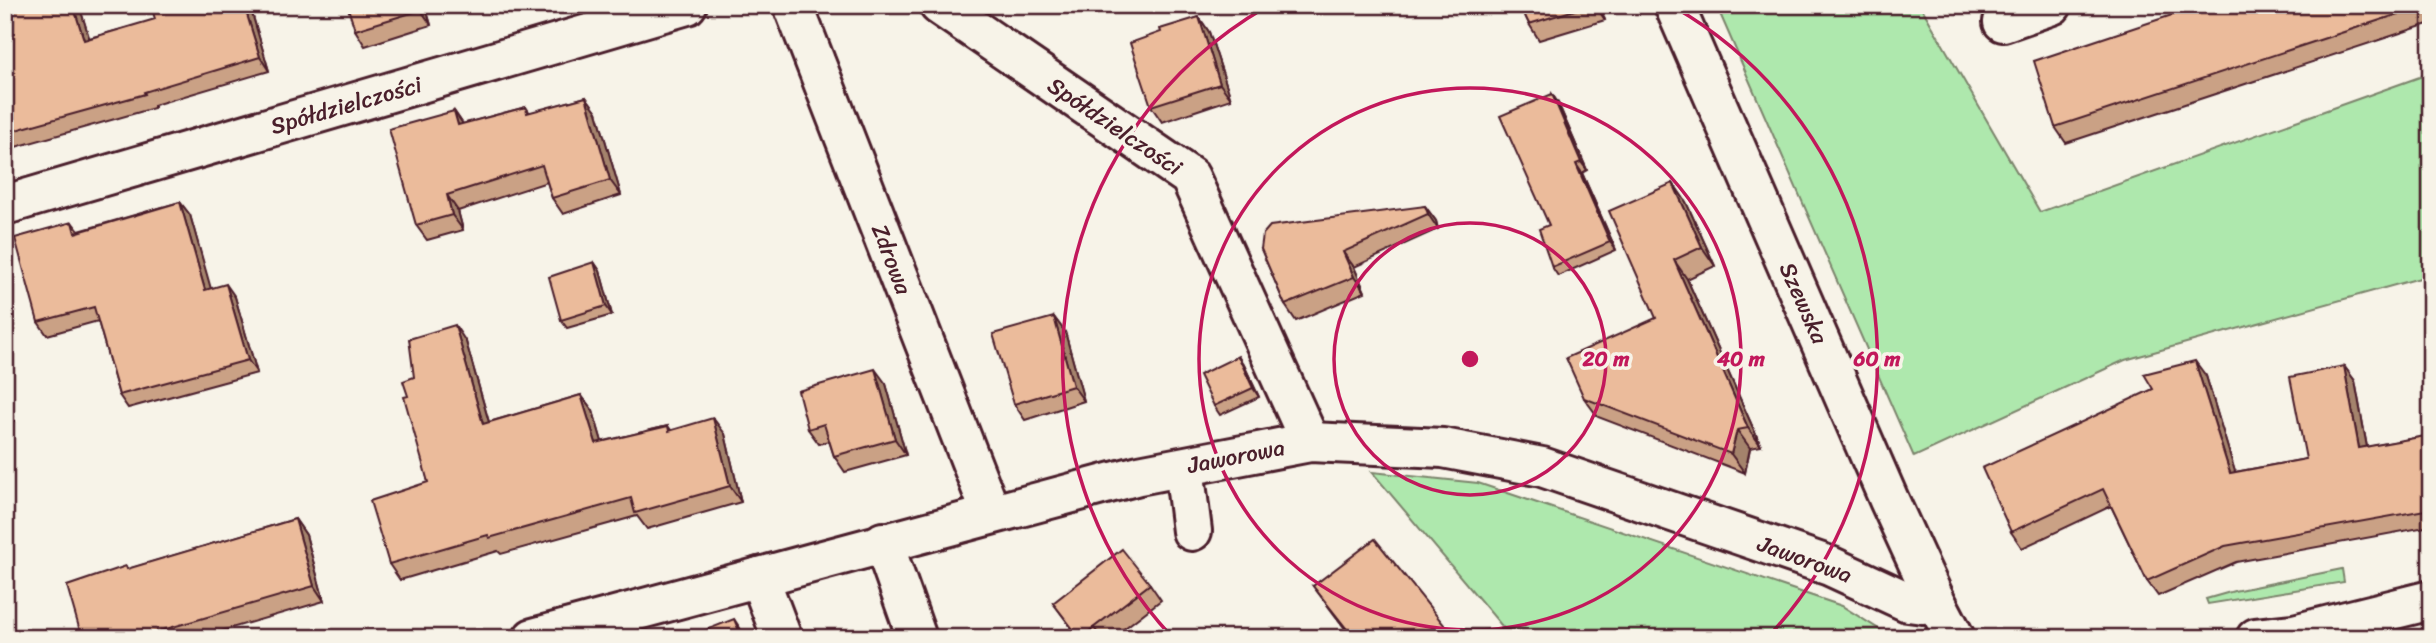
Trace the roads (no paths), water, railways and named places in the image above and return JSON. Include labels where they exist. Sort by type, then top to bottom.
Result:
[{"type":"street","name":"Spółdzielczości","points":[[5,205],[687,5]]},
{"type":"street","name":"Zdrowa","points":[[793,5],[991,513]]},
{"type":"street","name":"Spółdzielczości","points":[[939,5],[1190,177],[1310,442]]},
{"type":"street","name":"Szewska","points":[[1674,5],[1934,598],[1955,638]]},
{"type":"street","points":[[2003,22],[2052,5]]},
{"type":"street","name":"Jaworowa","points":[[533,638],[1139,475],[1310,442],[1443,448],[1542,467],[1830,566],[1908,602],[1923,604],[1934,598]]},
{"type":"street","points":[[1184,467],[1192,531]]},
{"type":"street","points":[[883,542],[917,638]]},
{"type":"street","points":[[759,577],[782,638]]},
{"type":"street","points":[[2256,638],[2291,636],[2431,600]]}]
